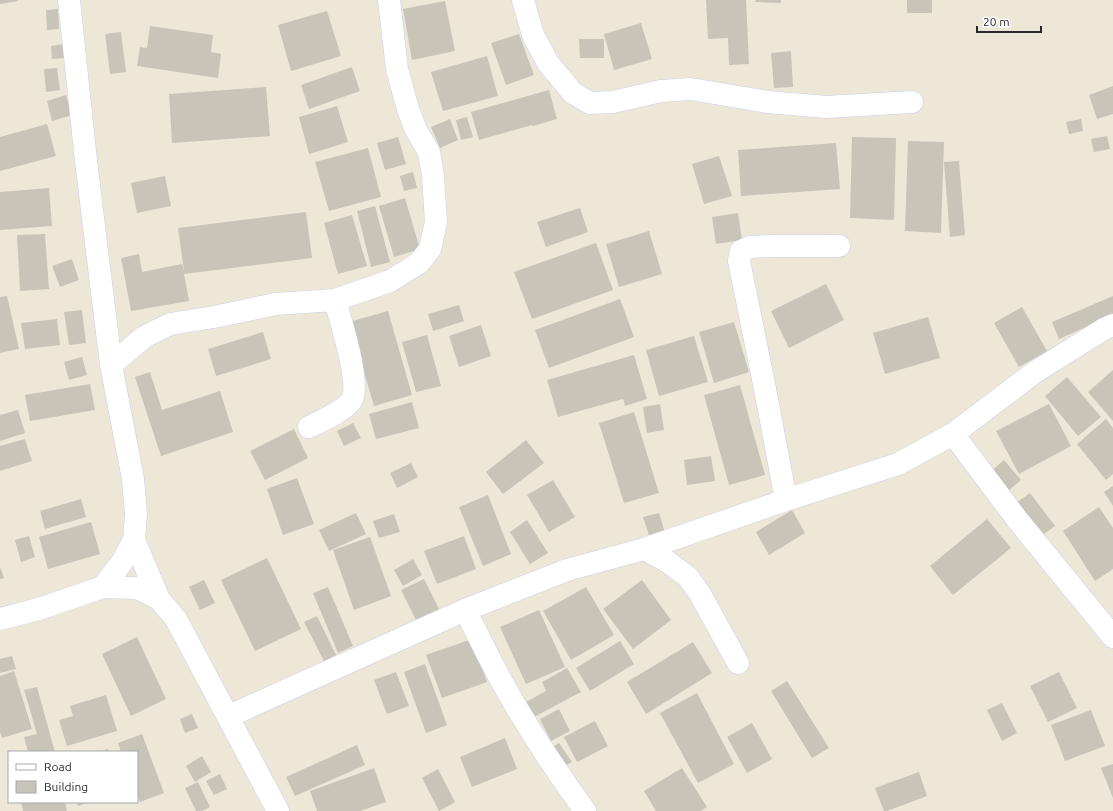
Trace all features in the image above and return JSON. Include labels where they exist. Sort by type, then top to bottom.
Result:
[{"type":"street","points":[[69,0],[87,169],[111,365],[133,479],[136,514],[134,540],[122,562],[103,587]]},
{"type":"street","points":[[111,365],[144,337],[170,324],[214,317],[276,304],[335,300],[390,281],[420,264],[430,248],[436,222],[433,176],[429,152],[416,130],[408,109],[397,69],[389,0]]},
{"type":"street","points":[[523,0],[533,35],[548,63],[573,92],[590,103],[613,102],[661,91],[691,89],[768,102],[826,107],[912,102]]},
{"type":"street","points":[[786,500],[766,389],[739,261],[742,251],[750,247],[839,246]]},
{"type":"street","points":[[309,427],[335,414],[346,406],[351,401],[353,393],[354,374],[335,300]]},
{"type":"street","points":[[228,716],[465,610],[567,570],[644,549],[786,500],[898,464],[954,434],[1034,372],[1113,325]]},
{"type":"street","points":[[954,434],[1016,518],[1113,637]]},
{"type":"street","points":[[134,540],[159,600]]},
{"type":"street","points":[[644,549],[665,560],[688,576],[700,594],[738,663]]},
{"type":"street","points":[[0,619],[42,608],[103,587],[137,588],[159,600],[176,618],[278,811]]},
{"type":"street","points":[[465,610],[517,708],[585,811]]},
{"type":"building","points":[[0,0],[18,0],[18,1],[0,4]]},
{"type":"building","points":[[706,0],[746,0],[749,64],[729,65],[728,38],[708,39]]},
{"type":"building","points":[[756,0],[781,0],[781,3],[755,2]]},
{"type":"building","points":[[907,0],[932,0],[932,13],[907,13]]},
{"type":"building","points":[[445,1],[455,51],[412,60],[403,9]]},
{"type":"building","points":[[58,9],[59,29],[47,30],[46,10]]},
{"type":"building","points":[[327,11],[341,56],[291,71],[278,25]]},
{"type":"building","points":[[641,23],[652,59],[614,70],[604,34]]},
{"type":"building","points":[[150,26],[213,35],[211,52],[221,54],[218,78],[137,66],[140,47],[147,48]]},
{"type":"building","points":[[121,32],[126,72],[110,74],[105,34]]},
{"type":"building","points":[[519,34],[534,75],[506,85],[491,43]]},
{"type":"building","points":[[579,39],[604,39],[604,58],[580,58]]},
{"type":"building","points":[[64,44],[65,58],[52,59],[51,46]]},
{"type":"building","points":[[791,51],[793,87],[774,88],[771,53]]},
{"type":"building","points":[[487,56],[498,96],[443,111],[431,72]]},
{"type":"building","points":[[352,67],[360,91],[309,109],[301,85]]},
{"type":"building","points":[[57,68],[60,90],[46,92],[44,69]]},
{"type":"building","points":[[1113,86],[1113,114],[1097,119],[1089,95]]},
{"type":"building","points":[[266,87],[270,136],[172,143],[169,94]]},
{"type":"building","points":[[549,90],[557,119],[479,140],[471,112]]},
{"type":"building","points":[[66,95],[72,115],[52,121],[47,101]]},
{"type":"building","points":[[337,106],[348,142],[309,154],[299,117]]},
{"type":"building","points":[[467,117],[473,137],[461,140],[456,120]]},
{"type":"building","points":[[450,119],[458,140],[440,148],[431,127]]},
{"type":"building","points":[[1081,119],[1083,131],[1069,134],[1066,122]]},
{"type":"building","points":[[47,124],[56,156],[0,171],[0,137]]},
{"type":"building","points":[[1107,136],[1110,149],[1094,152],[1091,139]]},
{"type":"building","points":[[398,137],[406,164],[385,170],[377,143]]},
{"type":"building","points":[[852,137],[896,138],[894,220],[850,218]]},
{"type":"building","points":[[908,141],[944,142],[941,233],[905,231]]},
{"type":"building","points":[[836,143],[840,189],[741,196],[738,150]]},
{"type":"building","points":[[368,148],[381,197],[329,211],[315,162]]},
{"type":"building","points":[[719,156],[732,196],[704,204],[692,164]]},
{"type":"building","points":[[959,161],[965,235],[950,237],[944,162]]},
{"type":"building","points":[[413,172],[417,188],[404,191],[400,176]]},
{"type":"building","points":[[165,176],[171,206],[137,213],[131,183]]},
{"type":"building","points":[[49,188],[52,226],[0,230],[0,192]]},
{"type":"building","points":[[405,198],[420,249],[394,257],[379,206]]},
{"type":"building","points":[[375,206],[390,262],[371,267],[357,211]]},
{"type":"building","points":[[580,208],[588,232],[546,247],[537,222]]},
{"type":"building","points":[[306,212],[312,258],[184,274],[189,301],[131,311],[121,258],[139,254],[142,272],[182,264],[184,271],[178,228]]},
{"type":"building","points":[[738,213],[742,240],[716,244],[712,217]]},
{"type":"building","points":[[352,215],[367,266],[338,274],[324,223]]},
{"type":"building","points":[[649,231],[662,274],[619,287],[606,244]]},
{"type":"building","points":[[45,234],[49,289],[20,291],[17,235]]},
{"type":"building","points":[[596,243],[613,290],[532,319],[514,272]]},
{"type":"building","points":[[72,259],[79,280],[60,287],[52,266]]},
{"type":"building","points":[[826,284],[844,320],[789,348],[771,311]]},
{"type":"building","points":[[7,296],[19,349],[0,353],[0,297]]},
{"type":"building","points":[[1113,296],[1113,315],[1059,339],[1052,322]]},
{"type":"building","points":[[620,299],[634,337],[549,368],[535,330]]},
{"type":"building","points":[[459,305],[464,321],[433,331],[428,314]]},
{"type":"building","points":[[1022,307],[1047,351],[1019,367],[994,323]]},
{"type":"building","points":[[82,310],[86,343],[69,345],[64,312]]},
{"type":"building","points":[[388,311],[412,395],[374,406],[349,322]]},
{"type":"building","points":[[928,317],[940,358],[885,374],[873,333]]},
{"type":"building","points":[[57,319],[60,345],[25,349],[21,323]]},
{"type":"building","points":[[734,322],[749,372],[714,383],[699,332]]},
{"type":"building","points":[[481,325],[491,356],[459,367],[449,336]]},
{"type":"building","points":[[263,332],[271,359],[216,376],[208,349]]},
{"type":"building","points":[[427,335],[441,386],[416,392],[402,342]]},
{"type":"building","points":[[694,336],[708,382],[659,396],[646,350]]},
{"type":"building","points":[[634,355],[647,399],[625,406],[623,399],[558,417],[547,380]]},
{"type":"building","points":[[82,357],[87,375],[69,380],[64,362]]},
{"type":"building","points":[[1113,370],[1113,421],[1088,392]]},
{"type":"building","points":[[150,372],[162,410],[220,391],[233,432],[161,456],[135,377]]},
{"type":"building","points":[[1067,377],[1101,417],[1078,436],[1045,396]]},
{"type":"building","points":[[90,384],[95,410],[30,421],[25,395]]},
{"type":"building","points":[[740,385],[765,475],[729,485],[704,395]]},
{"type":"building","points":[[412,402],[419,428],[376,439],[369,414]]},
{"type":"building","points":[[660,404],[664,430],[647,433],[643,407]]},
{"type":"building","points":[[1049,404],[1071,446],[1019,474],[996,431]]},
{"type":"building","points":[[18,410],[25,433],[0,441],[0,415]]},
{"type":"building","points":[[634,412],[659,493],[624,503],[599,423]]},
{"type":"building","points":[[1106,419],[1113,428],[1113,474],[1106,480],[1077,444]]},
{"type":"building","points":[[353,423],[361,438],[344,446],[337,431]]},
{"type":"building","points":[[294,429],[308,458],[265,480],[250,451]]},
{"type":"building","points":[[25,439],[32,461],[0,471],[0,446]]},
{"type":"building","points":[[526,440],[544,463],[503,494],[486,472]]},
{"type":"building","points":[[711,456],[715,481],[687,485],[684,460]]},
{"type":"building","points":[[1004,460],[1021,480],[1007,492],[990,472]]},
{"type":"building","points":[[411,463],[418,477],[397,488],[390,473]]},
{"type":"building","points":[[297,478],[314,524],[283,535],[267,489]]},
{"type":"building","points":[[553,480],[575,517],[549,532],[527,495]]},
{"type":"building","points":[[1113,486],[1113,506],[1104,492]]},
{"type":"building","points":[[1030,493],[1055,526],[1040,537],[1016,503]]},
{"type":"building","points":[[488,495],[511,554],[483,566],[459,507]]},
{"type":"building","points":[[81,499],[86,517],[45,529],[40,511]]},
{"type":"building","points":[[1099,507],[1113,528],[1113,569],[1095,581],[1063,531]]},
{"type":"building","points":[[792,510],[805,533],[769,555],[756,532]]},
{"type":"building","points":[[356,513],[366,534],[329,551],[319,530]]},
{"type":"building","points":[[659,513],[665,533],[650,538],[643,517]]},
{"type":"building","points":[[394,514],[400,532],[379,538],[373,521]]},
{"type":"building","points":[[987,519],[1011,548],[953,595],[930,566]]},
{"type":"building","points":[[527,520],[548,553],[530,564],[510,532]]},
{"type":"building","points":[[91,522],[100,554],[48,569],[39,537]]},
{"type":"building","points":[[29,536],[35,557],[21,562],[15,540]]},
{"type":"building","points":[[464,536],[476,569],[437,584],[424,551]]},
{"type":"building","points":[[370,537],[391,596],[354,610],[333,550]]},
{"type":"building","points":[[267,558],[301,629],[255,651],[221,580]]},
{"type":"building","points":[[413,559],[422,575],[403,586],[394,570]]},
{"type":"building","points":[[0,567],[4,578],[0,579]]},
{"type":"building","points":[[424,579],[439,609],[416,620],[401,590]]},
{"type":"building","points":[[204,580],[215,603],[200,610],[189,587]]},
{"type":"building","points":[[642,580],[671,620],[633,649],[603,609]]},
{"type":"building","points":[[328,587],[353,646],[338,653],[313,593]]},
{"type":"building","points":[[586,587],[614,635],[571,660],[543,611]]},
{"type":"building","points":[[539,610],[565,667],[526,684],[500,627]]},
{"type":"building","points":[[317,616],[336,655],[324,661],[304,622]]},
{"type":"building","points":[[137,637],[166,699],[131,716],[102,654]]},
{"type":"building","points":[[472,639],[487,682],[442,698],[426,655]]},
{"type":"building","points":[[620,641],[634,664],[590,691],[576,668]]},
{"type":"building","points":[[693,642],[712,673],[646,714],[627,682]]},
{"type":"building","points":[[12,656],[16,669],[0,673],[0,659]]},
{"type":"building","points":[[425,664],[447,725],[426,733],[404,672]]},
{"type":"building","points":[[567,668],[581,692],[534,717],[526,702],[546,691],[542,682]]},
{"type":"building","points":[[14,671],[32,729],[2,738],[0,732],[0,676]]},
{"type":"building","points":[[396,672],[409,706],[387,714],[374,680]]},
{"type":"building","points":[[1059,672],[1077,708],[1048,722],[1030,686]]},
{"type":"building","points":[[787,681],[829,748],[812,758],[771,691]]},
{"type":"building","points":[[37,687],[55,751],[28,751],[24,737],[37,734],[24,690]]},
{"type":"building","points":[[697,693],[734,764],[698,783],[660,713]]},
{"type":"building","points":[[106,695],[117,731],[67,746],[59,720],[73,716],[70,706]]},
{"type":"building","points":[[1002,703],[1017,733],[1002,741],[987,710]]},
{"type":"building","points":[[559,709],[570,731],[551,741],[540,719]]},
{"type":"building","points":[[1091,710],[1105,746],[1065,761],[1051,725]]},
{"type":"building","points":[[192,714],[198,728],[185,733],[180,719]]},
{"type":"building","points":[[595,721],[608,746],[577,762],[564,737]]},
{"type":"building","points":[[752,723],[772,759],[747,773],[727,737]]},
{"type":"building","points":[[142,734],[164,793],[140,802],[138,797],[138,751],[121,751],[118,743]]},
{"type":"building","points":[[505,738],[517,769],[472,787],[460,757]]},
{"type":"building","points":[[559,743],[572,762],[563,767],[550,749]]},
{"type":"building","points":[[357,745],[365,765],[295,796],[286,777]]},
{"type":"building","points":[[202,756],[211,772],[195,782],[186,766]]},
{"type":"building","points":[[1113,764],[1113,798],[1101,768]]},
{"type":"building","points":[[374,768],[386,802],[360,811],[317,811],[310,791]]},
{"type":"building","points":[[682,768],[707,807],[701,811],[656,811],[644,791]]},
{"type":"building","points":[[438,769],[455,802],[439,811],[422,778]]},
{"type":"building","points":[[919,772],[927,796],[884,811],[875,788]]},
{"type":"building","points":[[220,774],[227,789],[214,795],[206,781]]},
{"type":"building","points":[[198,782],[210,807],[202,811],[196,811],[185,788]]},
{"type":"building","points":[[21,803],[65,803],[67,811],[23,811]]},
{"type":"building","points":[[77,803],[87,803],[78,806]]}]
